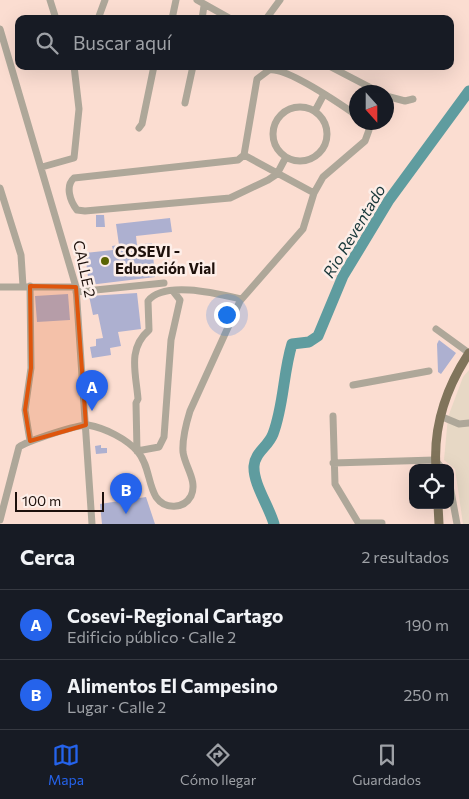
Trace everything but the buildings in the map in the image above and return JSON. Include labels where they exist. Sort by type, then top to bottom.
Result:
[{"type":"main road","points":[[435,464],[435,438],[440,416],[454,377],[469,353]]},
{"type":"main road","points":[[438,509],[439,524]]},
{"type":"street","points":[[50,0],[55,15]]},
{"type":"street","points":[[99,15],[105,0]]},
{"type":"street","points":[[173,15],[176,0]]},
{"type":"street","points":[[196,0],[223,15]]},
{"type":"street","points":[[269,15],[280,0]]},
{"type":"street","points":[[203,15],[204,6]]},
{"type":"street","name":"CALLE 2","points":[[0,29],[42,166],[76,289],[92,524]]},
{"type":"street","points":[[42,166],[74,158],[79,110],[74,70]]},
{"type":"street","points":[[139,128],[142,124],[153,70]]},
{"type":"street","points":[[185,103],[192,70]]},
{"type":"street","points":[[244,155],[255,86],[263,73],[271,70]]},
{"type":"street","points":[[278,70],[324,94],[349,110]]},
{"type":"street","points":[[337,70],[366,85]]},
{"type":"street","points":[[315,111],[324,94]]},
{"type":"street","points":[[394,98],[405,101],[413,99]]},
{"type":"street","points":[[298,107],[315,111],[325,124],[326,140],[323,148],[318,154],[302,160],[286,157],[280,152],[273,136],[277,119],[290,108],[298,107]]},
{"type":"street","points":[[0,520],[19,447],[30,441],[86,425],[117,436],[137,451],[147,469],[156,497],[162,503],[171,507],[180,506],[187,502],[192,494],[194,484],[183,451],[186,425],[190,411],[241,299],[304,228],[314,193],[323,177],[365,141],[369,130]]},
{"type":"street","points":[[244,155],[314,193]]},
{"type":"street","points":[[244,155],[230,163],[74,178],[69,187],[72,204],[76,210],[85,211],[230,198],[260,185],[277,174],[286,157]]},
{"type":"street","points":[[0,188],[21,255],[27,286],[31,368],[25,410],[30,441]]},
{"type":"street","points":[[0,287],[27,286],[76,289],[164,284]]},
{"type":"street","points":[[137,451],[135,346],[149,330],[148,301],[152,296],[172,290],[197,290],[241,299]]},
{"type":"street","points":[[137,451],[159,447],[164,437],[171,340],[180,300],[172,290]]},
{"type":"street","points":[[436,329],[469,353]]},
{"type":"street","points":[[353,385],[429,371]]},
{"type":"street","points":[[333,416],[335,484],[359,524],[382,523]]},
{"type":"street","points":[[440,416],[459,424],[469,423]]},
{"type":"street","points":[[333,463],[435,464]]},
{"type":"street","points":[[454,509],[456,524]]},
{"type":"highlighted area","points":[[30,286],[76,287],[86,425],[30,441],[25,410],[31,368]]},
{"type":"shaded area","points":[[469,370],[469,524],[463,524],[454,464],[449,464],[444,460],[448,417],[463,377]]},
{"type":"waterway","name":"Rio Reventado","points":[[274,524],[256,480],[254,466],[257,457],[271,439],[277,423],[292,344],[309,342],[318,336],[343,276],[389,200],[469,91]]},
{"type":"place","name":"COSEVI - Educación Vial","points":[[105,261]]},
{"type":"place","name":"Cosevi-Regional Cartago","points":[[92,411]]},
{"type":"place","name":"Alimentos El Campesino","points":[[126,514]]}]
